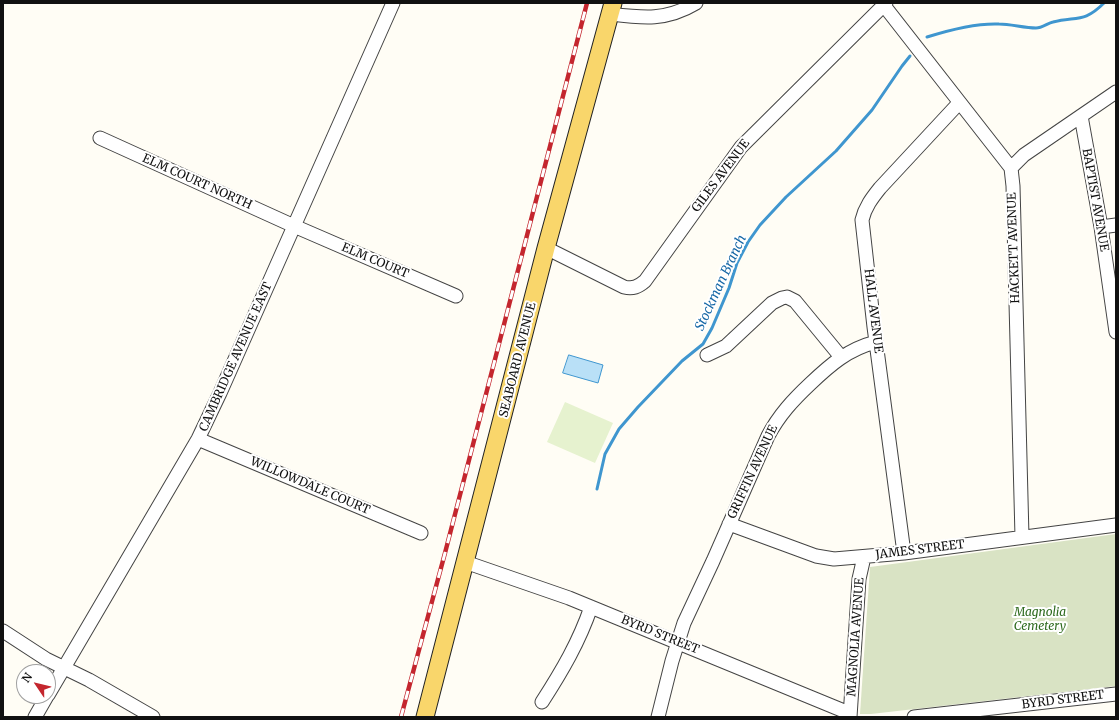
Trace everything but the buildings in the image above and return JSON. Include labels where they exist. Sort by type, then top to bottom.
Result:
[{"type":"main road","name":"SEABOARD AVENUE","points":[[425,717],[546,248],[611,8]]},
{"type":"street","name":"CAMBRIDGE AVENUE EAST","points":[[56,682],[198,439],[220,393],[394,3]]},
{"type":"street","points":[[611,8],[640,18],[658,18],[675,13],[696,3]]},
{"type":"street","points":[[884,4],[959,103],[1011,168],[1024,156],[1116,92]]},
{"type":"street","name":"GILES AVENUE","points":[[546,248],[624,287],[631,288],[639,286],[645,281],[741,147],[884,4]]},
{"type":"street","name":"HALL AVENUE","points":[[904,553],[901,541],[862,224],[864,212],[880,188],[959,103]]},
{"type":"street","name":"BAPTIST AVENUE","points":[[1081,116],[1116,332]]},
{"type":"street","name":"ELM COURT NORTH","points":[[100,138],[294,226]]},
{"type":"street","name":"HACKETT AVENUE","points":[[1011,168],[1013,186],[1022,537]]},
{"type":"street","points":[[1100,227],[1116,225]]},
{"type":"street","name":"ELM COURT","points":[[294,226],[456,296]]},
{"type":"street","points":[[707,355],[726,346],[772,303],[787,297],[795,301],[841,357]]},
{"type":"street","name":"GRIFFIN AVENUE","points":[[658,717],[672,661],[684,623],[775,422],[793,400],[830,365],[841,357],[876,342]]},
{"type":"street","name":"WILLOWDALE COURT","points":[[198,439],[421,533]]},
{"type":"street","name":"JAMES STREET","points":[[729,524],[816,556],[834,558],[904,553],[1116,525]]},
{"type":"street","name":"MAGNOLIA AVENUE","points":[[850,717],[859,579],[864,557]]},
{"type":"street","name":"BYRD STREET","points":[[465,562],[591,608],[678,642],[844,711],[850,717]]},
{"type":"street","points":[[542,702],[565,666],[584,628],[591,608]]},
{"type":"street","points":[[3,631],[46,659],[89,680],[153,717]]},
{"type":"street","name":"BYRD STREET","points":[[914,717],[1007,712],[1116,694]]},
{"type":"street","name":"CAMBRIDGE AVENUE EAST","points":[[35,717],[43,704]]},
{"type":"green space","points":[[565,402],[613,423],[595,463],[547,442]]},
{"type":"green space","name":"Magnolia Cemetery","points":[[1116,534],[1116,686],[860,714],[870,567]]},
{"type":"water","points":[[569,355],[603,365],[598,383],[563,373]]},
{"type":"waterway","name":"Stockman Branch","points":[[927,37],[971,26],[990,24],[1038,28],[1053,22],[1080,18],[1091,14],[1104,3]]},
{"type":"waterway","name":"Stockman Branch","points":[[597,489],[605,454],[619,429],[682,361],[703,344],[712,328],[729,288],[737,263],[748,242],[760,225],[786,197],[836,151],[872,110],[910,56]]},
{"type":"railway","points":[[401,717],[445,553],[587,3]]}]
